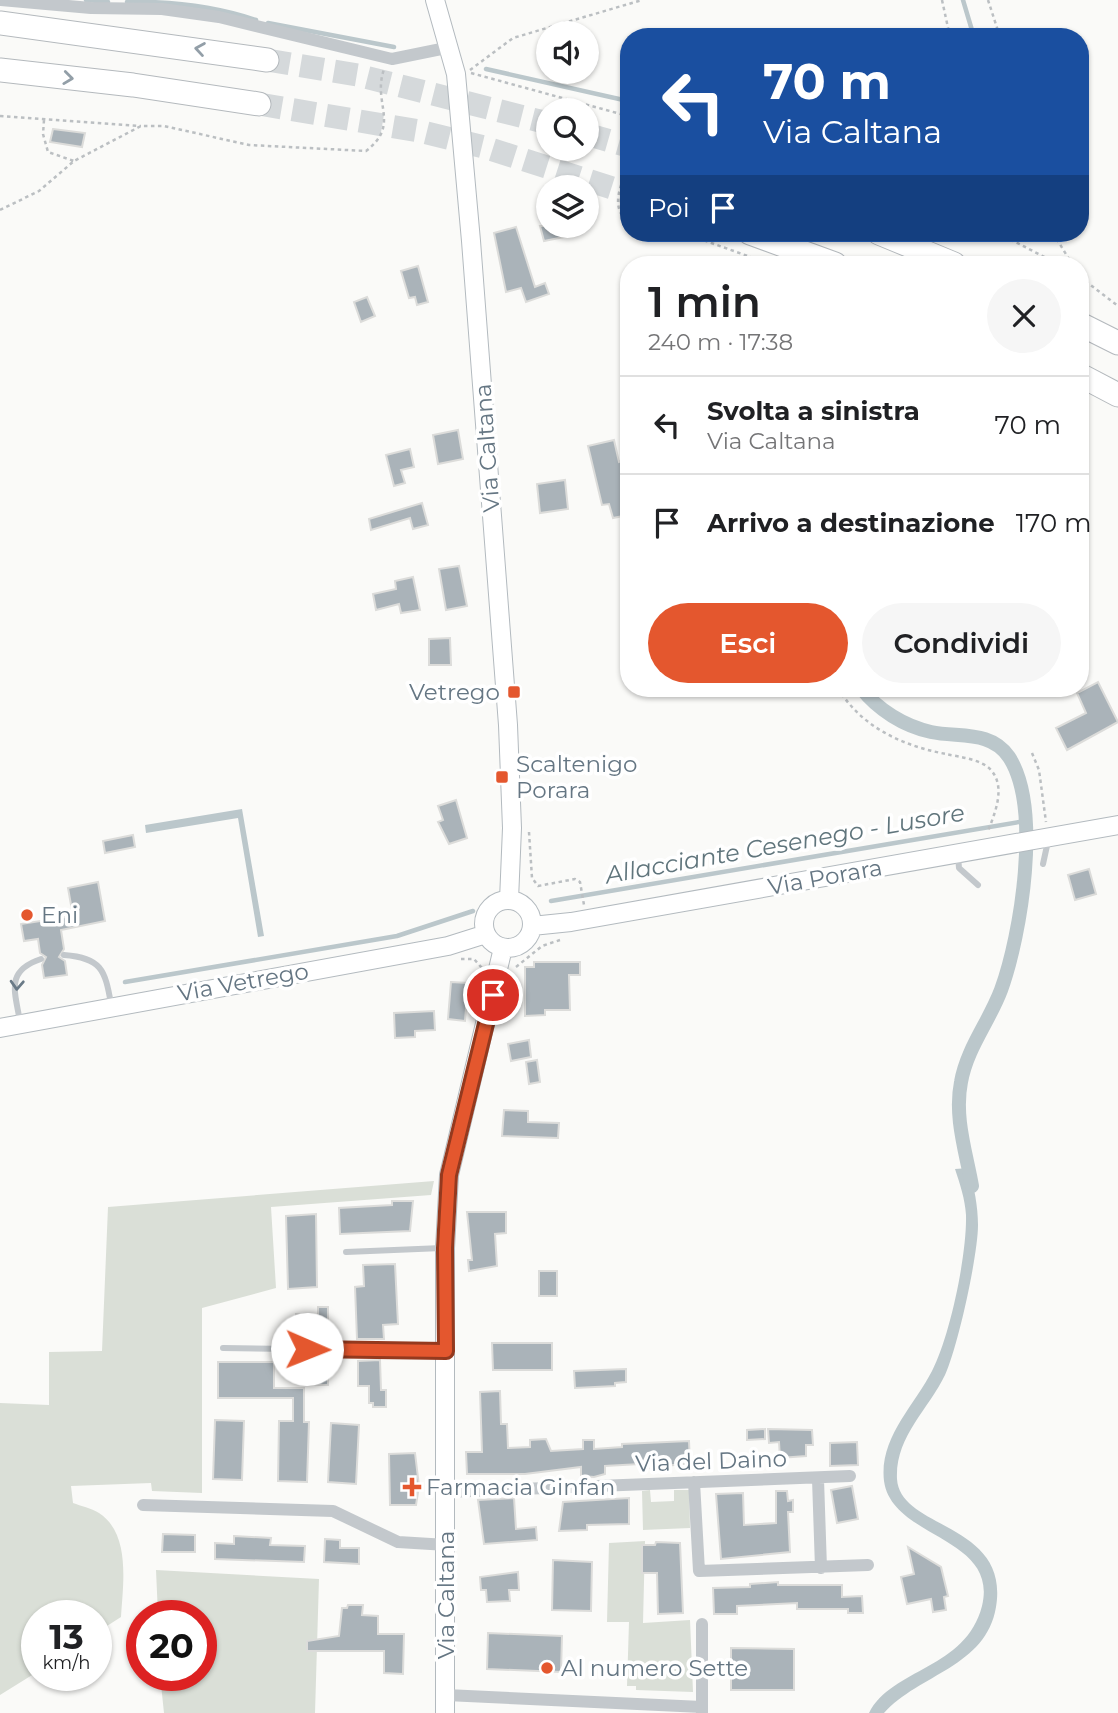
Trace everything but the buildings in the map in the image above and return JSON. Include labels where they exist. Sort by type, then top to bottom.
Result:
[{"type":"highway","points":[[0,23],[267,60]]},
{"type":"highway","points":[[0,70],[133,85],[259,104]]},
{"type":"highway","points":[[775,242],[813,256]]},
{"type":"highway","points":[[901,242],[935,256]]},
{"type":"highway","points":[[1089,328],[1118,343]]},
{"type":"highway","points":[[1089,380],[1118,395]]},
{"type":"main road","name":"Via Caltana","points":[[435,0],[462,73],[508,725],[512,828],[509,900]]},
{"type":"main road","name":"Via Porara","points":[[532,926],[571,922],[958,854],[993,839],[1043,840],[1118,825]]},
{"type":"main road","points":[[509,900],[526,908],[532,926],[526,940],[512,948],[503,948],[493,943],[486,934],[486,914],[491,906],[509,900]]},
{"type":"main road","name":"Via Vetrego","points":[[0,1028],[448,946],[486,934]]},
{"type":"main road","name":"Via Caltana","points":[[446,1704],[445,1248],[449,1175],[503,948]]},
{"type":"street","points":[[1,0],[113,10],[162,9],[219,17],[392,58],[451,47]]},
{"type":"street","name":"Via del Daino","points":[[447,1492],[850,1476]]},
{"type":"street","points":[[818,1479],[821,1568]]},
{"type":"street","points":[[694,1482],[699,1571],[868,1565]]},
{"type":"street","points":[[143,1505],[333,1511],[398,1542],[447,1545]]},
{"type":"street","points":[[446,1704],[702,1710],[702,1623]]},
{"type":"lane","points":[[1043,840],[1043,864]]},
{"type":"lane","points":[[958,854],[960,869],[978,885]]},
{"type":"lane","points":[[64,955],[85,957],[102,967],[112,1006]]},
{"type":"lane","points":[[21,1024],[14,988],[17,973],[24,965],[41,959]]},
{"type":"lane","points":[[346,1252],[445,1248]]},
{"type":"lane","points":[[223,1348],[446,1351]]},
{"type":"path","points":[[462,73],[513,38],[642,0]]},
{"type":"path","points":[[942,0],[948,28]]},
{"type":"path","points":[[988,0],[997,28]]},
{"type":"path","points":[[0,116],[164,126],[250,145],[366,151],[380,141],[385,126],[380,85],[383,71],[392,58]]},
{"type":"path","points":[[462,73],[620,114]]},
{"type":"path","points":[[45,119],[43,134],[48,152],[74,161]]},
{"type":"path","points":[[0,210],[39,191],[74,161],[141,126]]},
{"type":"path","points":[[620,190],[617,200],[620,212]]},
{"type":"path","points":[[709,242],[748,256]]},
{"type":"path","points":[[1015,242],[1043,256]]},
{"type":"path","points":[[1089,284],[1118,306]]},
{"type":"path","points":[[845,697],[861,717],[908,745],[966,758],[990,768],[997,780],[998,806],[992,821],[993,839]]},
{"type":"path","points":[[1032,753],[1043,790],[1043,840]]},
{"type":"path","points":[[581,888],[584,907]]},
{"type":"shaded area","points":[[242,809],[264,936],[258,937],[238,818],[146,833],[145,825]]},
{"type":"shaded area","points":[[969,1168],[978,1225],[966,1301],[956,1344],[945,1375],[901,1450],[897,1479],[903,1496],[916,1509],[972,1543],[987,1558],[996,1579],[996,1607],[990,1627],[965,1657],[915,1688],[884,1713],[869,1713],[880,1698],[894,1686],[945,1656],[961,1643],[973,1627],[982,1606],[983,1583],[975,1565],[961,1551],[905,1515],[891,1500],[884,1481],[884,1465],[892,1437],[932,1371],[951,1317],[966,1232],[965,1203],[955,1169]]},
{"type":"shaded area","points":[[434,1181],[431,1195],[271,1207],[276,1288],[202,1308],[202,1493],[152,1491],[151,1483],[71,1486],[73,1503],[99,1513],[109,1522],[121,1546],[121,1617],[112,1623],[112,1600],[21,1600],[21,1682],[0,1695],[0,1403],[49,1405],[49,1352],[102,1351],[108,1207]]},
{"type":"shaded area","points":[[650,1490],[651,1502],[674,1501],[674,1490],[689,1490],[690,1528],[643,1530],[642,1491]]},
{"type":"shaded area","points":[[645,1541],[643,1623],[690,1620],[693,1692],[636,1690],[636,1686],[627,1686],[629,1622],[607,1622],[609,1543]]},
{"type":"shaded area","points":[[156,1570],[319,1579],[315,1713],[164,1713],[162,1691],[217,1691],[217,1600],[157,1600]]},
{"type":"waterway","points":[[86,0],[108,2]]},
{"type":"waterway","points":[[963,0],[971,28]]},
{"type":"waterway","points":[[127,2],[192,5],[256,20]]},
{"type":"waterway","points":[[268,23],[394,47]]},
{"type":"waterway","points":[[486,69],[620,99]]},
{"type":"waterway","points":[[869,697],[892,716],[911,726],[993,743],[1002,748],[1009,757],[1019,779],[1026,839],[1025,872],[1015,938],[1001,990],[968,1058],[959,1095],[962,1134],[972,1186]]},
{"type":"waterway","name":"Allacciante Cesenego - Lusore","points":[[551,901],[1025,821]]},
{"type":"waterway","name":"Allacciante Cesenego - Lusore","points":[[125,982],[397,936],[473,911]]},
{"type":"tunnel","points":[[267,60],[357,75],[536,120]]},
{"type":"tunnel","points":[[259,104],[419,131],[484,147],[620,190]]},
{"type":"tunnel","points":[[599,138],[620,144]]},
{"type":"place","name":"Vetrego","points":[[514,692]]},
{"type":"place","name":"Scaltenigo Porara","points":[[502,777]]},
{"type":"place","name":"Eni","points":[[27,915]]},
{"type":"place","name":"Farmacia Ginfan","points":[[412,1487]]},
{"type":"place","name":"Al numero Sette","points":[[547,1668]]},
{"type":"route","points":[[307,1349],[446,1351],[445,1248],[449,1175],[493,995]]}]
